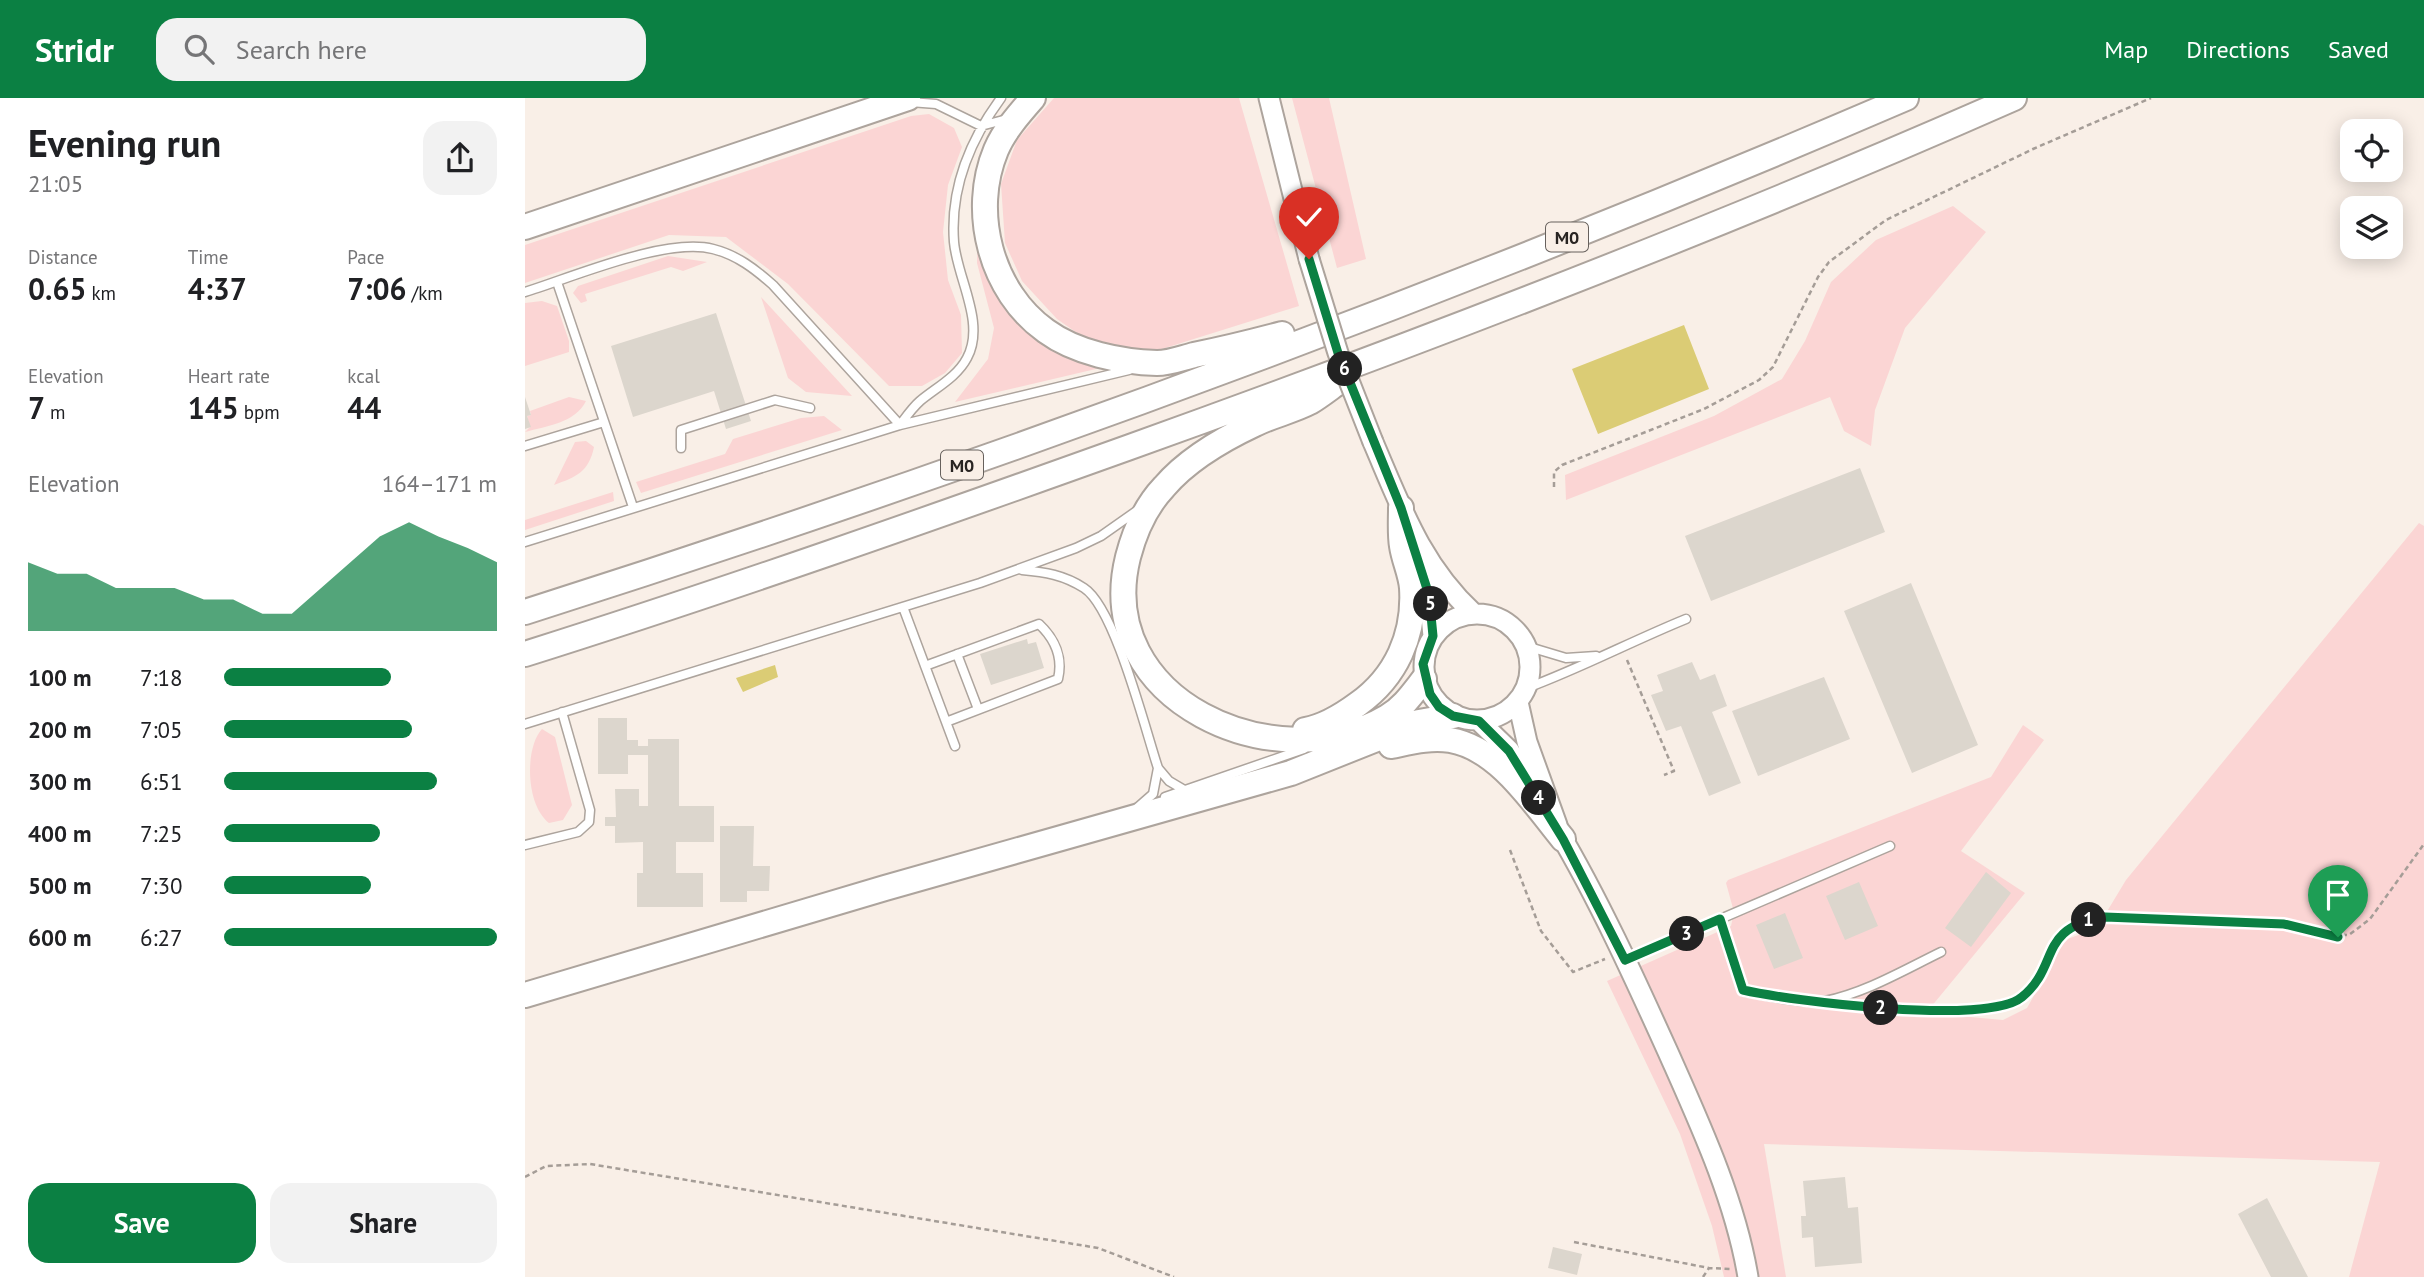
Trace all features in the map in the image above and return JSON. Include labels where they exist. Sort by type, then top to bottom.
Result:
[{"type":"highway","points":[[1033,98],[1008,108],[988,178],[983,210],[991,250],[1008,289],[1032,320],[1047,332],[1073,346],[1106,356],[1159,363],[1394,306]]},
{"type":"highway","name":"M0","points":[[525,612],[1067,429],[1394,306],[1906,98]]},
{"type":"highway","name":"M0","points":[[525,654],[900,530],[1364,363],[1701,232],[2014,98]]},
{"type":"highway","points":[[525,227],[904,99]]},
{"type":"highway","points":[[1364,363],[1310,402],[1256,424],[1216,445],[1183,468],[1151,502],[1140,520],[1125,571],[1123,603],[1127,628],[1136,650],[1158,684],[1196,712],[1219,724],[1333,748],[1422,739],[1451,740],[1477,750],[1494,761],[1563,839]]},
{"type":"highway","points":[[1269,735],[1310,729],[1343,715],[1373,694],[1393,671],[1407,639],[1411,614],[1412,586],[1402,544],[1401,508]]},
{"type":"highway","points":[[1333,748],[1403,706],[1424,679]]},
{"type":"highway","points":[[525,995],[1055,839],[1216,795],[1333,748],[1419,722],[1453,716]]},
{"type":"street","points":[[1269,98],[1309,259],[1338,353],[1373,442],[1426,560],[1453,594],[1474,614]]},
{"type":"street","points":[[1401,508],[1429,595],[1433,636]]},
{"type":"street","points":[[1522,695],[1494,719],[1479,721],[1453,716],[1439,707],[1424,679],[1423,664],[1433,636],[1444,624],[1474,614],[1490,615],[1518,632],[1526,646],[1530,667],[1522,695],[1527,742],[1563,839]]},
{"type":"street","points":[[1479,721],[1509,751],[1563,839],[1623,956],[1701,1126],[1729,1203],[1748,1273]]},
{"type":"lane","points":[[904,99],[936,104],[981,126]]},
{"type":"lane","points":[[981,126],[1008,108]]},
{"type":"lane","points":[[900,425],[918,403],[945,383],[969,356],[972,319],[954,242],[955,203],[963,169],[981,126],[1008,108]]},
{"type":"lane","points":[[525,292],[674,247],[712,249],[754,268],[773,285],[900,425]]},
{"type":"lane","points":[[557,282],[633,507]]},
{"type":"lane","points":[[525,542],[900,425],[1159,363]]},
{"type":"lane","points":[[681,448],[681,430],[775,400],[810,408]]},
{"type":"lane","points":[[525,446],[604,422]]},
{"type":"lane","points":[[526,725],[1019,569],[1101,536],[1151,502]]},
{"type":"lane","points":[[1019,569],[1055,573],[1086,589],[1099,604],[1112,631],[1158,768],[1181,790],[1193,795],[1216,795]]},
{"type":"lane","points":[[903,607],[955,747]]},
{"type":"lane","points":[[1522,695],[1614,648],[1686,619]]},
{"type":"lane","points":[[925,666],[1039,624],[1049,633],[1062,663],[1058,679],[946,722]]},
{"type":"lane","points":[[1526,646],[1566,659],[1599,655]]},
{"type":"lane","points":[[957,654],[978,709]]},
{"type":"lane","points":[[525,845],[579,832],[589,822],[590,810],[562,712]]},
{"type":"lane","points":[[1055,839],[1181,790],[1333,748]]},
{"type":"lane","points":[[1137,808],[1153,794],[1158,768]]},
{"type":"lane","points":[[1623,956],[1720,919],[1890,846]]},
{"type":"lane","points":[[1720,919],[1743,990],[1761,994],[1822,1002],[1858,991],[1941,952]]},
{"type":"path","points":[[1554,486],[1554,472],[1562,465],[1704,409],[1759,380],[1773,367],[1818,277],[1829,262],[1863,234],[1986,172],[2151,98]]},
{"type":"path","points":[[1614,648],[1627,660],[1675,771],[1664,775]]},
{"type":"path","points":[[1858,1006],[2004,1007],[2025,994],[2057,938],[2082,921],[2105,917],[2284,924],[2323,934],[2349,935],[2370,919],[2424,844]]},
{"type":"path","points":[[1510,850],[1541,931],[1573,972],[1623,956]]},
{"type":"path","points":[[525,1177],[546,1166],[590,1164],[1098,1248],[1174,1277]]},
{"type":"path","points":[[1574,1242],[1748,1273]]},
{"type":"path","points":[[1703,1277],[1709,1268]]},
{"type":"shaded area","points":[[1054,98],[1239,98],[1299,306],[1146,354],[1090,342],[1057,319],[1022,281],[1005,243],[1001,184],[1017,140]]},
{"type":"shaded area","points":[[1292,98],[1329,98],[1366,259],[1337,268]]},
{"type":"shaded area","points":[[929,114],[954,128],[962,147],[948,185],[943,232],[948,280],[961,315],[962,353],[945,373],[922,386],[889,386],[788,284],[726,237],[669,235],[525,283],[525,245],[911,116]]},
{"type":"shaded area","points":[[1953,206],[1986,232],[1905,328],[1875,410],[1871,446],[1844,431],[1830,397],[1566,500],[1565,475],[1714,416],[1782,379],[1805,341],[1831,282],[1876,240]]},
{"type":"shaded area","points":[[978,229],[1061,353],[1100,368],[955,402],[988,359],[994,328],[977,263]]},
{"type":"shaded area","points":[[668,256],[707,262],[683,271],[671,267],[585,294],[587,301],[581,303],[573,293],[578,286]]},
{"type":"shaded area","points":[[761,297],[852,396],[806,392],[788,378]]},
{"type":"shaded area","points":[[542,301],[557,306],[569,341],[569,352],[525,366],[525,303]]},
{"type":"shaded area","points":[[1684,325],[1709,389],[1598,434],[1572,369]]},
{"type":"shaded area","points":[[569,397],[586,401],[568,419],[525,432],[530,427],[527,416],[531,415],[530,411]]},
{"type":"shaded area","points":[[824,416],[842,430],[641,493],[636,482],[725,454],[733,439],[801,418]]},
{"type":"shaded area","points":[[586,441],[594,447],[585,468],[575,476],[554,485],[575,442]]},
{"type":"shaded area","points":[[613,492],[614,501],[525,530],[525,520]]},
{"type":"shaded area","points":[[2419,523],[2424,526],[2424,1277],[2349,1277],[2380,1162],[1764,1144],[1786,1277],[1724,1277],[1712,1226],[1680,1134],[1607,981],[1731,926],[1734,912],[1726,883],[1728,880],[1991,777],[2023,725],[2044,740],[1961,851],[2025,893],[1926,1013],[2003,1020],[2027,1008],[2065,940],[2097,928],[2126,880]]},
{"type":"shaded area","points":[[775,665],[778,677],[743,692],[736,678]]},
{"type":"shaded area","points":[[542,729],[555,737],[572,805],[563,820],[549,823],[535,803],[530,776],[530,762],[536,737]]},
{"type":"building","points":[[716,313],[751,421],[726,429],[714,391],[633,417],[611,346]]},
{"type":"building","points":[[525,397],[531,415],[527,416],[531,427],[525,429]]},
{"type":"building","points":[[1860,468],[1885,532],[1711,601],[1685,536]]},
{"type":"building","points":[[1911,583],[1978,745],[1912,773],[1844,611]]},
{"type":"building","points":[[1027,639],[1028,644],[1036,642],[1044,668],[991,685],[980,654]]},
{"type":"building","points":[[1692,662],[1700,680],[1715,674],[1727,706],[1712,712],[1741,783],[1709,796],[1681,726],[1666,731],[1651,695],[1663,691],[1657,675]]},
{"type":"building","points":[[1824,677],[1850,739],[1758,776],[1732,711]]},
{"type":"building","points":[[598,718],[627,718],[627,740],[638,740],[638,746],[648,746],[648,739],[679,739],[679,806],[714,806],[714,842],[676,842],[676,873],[703,873],[703,907],[637,907],[637,873],[643,873],[643,842],[615,843],[615,826],[605,826],[605,817],[616,817],[615,789],[639,789],[639,806],[648,806],[648,755],[628,755],[628,774],[598,774]]},
{"type":"building","points":[[720,826],[754,826],[753,866],[770,866],[769,891],[747,891],[747,902],[720,902]]},
{"type":"building","points":[[1986,872],[2011,893],[1971,947],[1945,928]]},
{"type":"building","points":[[1859,882],[1878,926],[1845,940],[1826,896]]},
{"type":"building","points":[[1785,913],[1803,958],[1774,969],[1756,925]]},
{"type":"building","points":[[1845,1177],[1848,1208],[1858,1207],[1862,1263],[1815,1267],[1813,1237],[1802,1238],[1801,1216],[1806,1216],[1803,1181]]},
{"type":"building","points":[[2267,1198],[2308,1277],[2271,1277],[2238,1214]]},
{"type":"building","points":[[1553,1247],[1582,1254],[1577,1275],[1548,1268]]},
{"type":"route","points":[[1309,259],[1338,353],[1401,508],[1429,595],[1433,636],[1426,649],[1423,664],[1424,679],[1430,694],[1439,707],[1453,716],[1479,721],[1509,751],[1563,839],[1625,960],[1720,919],[1743,990],[1881,1008],[1993,1009],[2021,999],[2036,980],[2057,938],[2082,921],[2105,917],[2284,924],[2338,937]]}]
